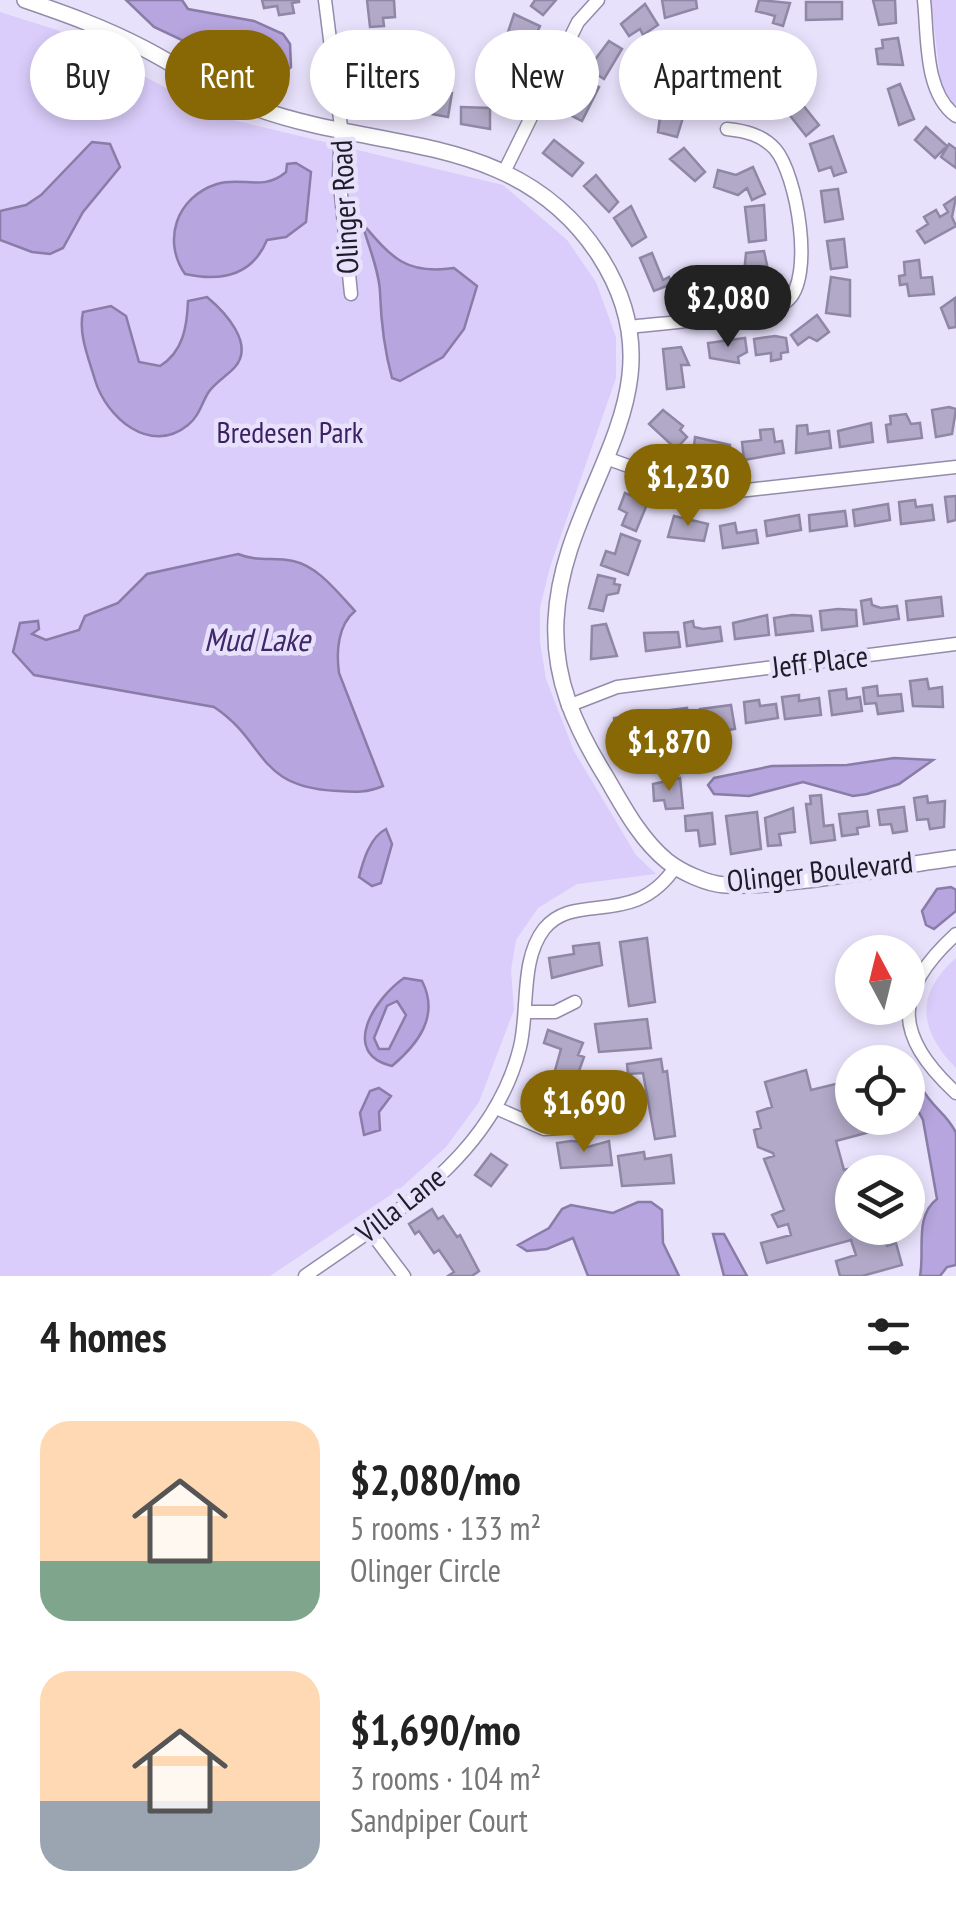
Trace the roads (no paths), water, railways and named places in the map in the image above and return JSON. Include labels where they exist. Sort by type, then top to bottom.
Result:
[{"type":"street","name":"Olinger Boulevard","points":[[25,0],[84,20],[146,49],[232,99],[467,157],[505,170],[537,190],[583,232],[615,286],[629,327],[631,386],[560,588],[557,650],[568,706],[631,818],[652,846],[676,866],[721,885],[956,858]]},
{"type":"street","name":"Olinger Road","points":[[325,0],[341,128],[339,175],[351,294]]},
{"type":"street","points":[[505,170],[578,22],[598,0]]},
{"type":"street","points":[[924,0],[934,86],[945,108],[956,116]]},
{"type":"street","points":[[629,327],[767,309],[788,300],[796,290],[802,267],[786,166],[767,142],[727,128]]},
{"type":"street","points":[[606,458],[681,485],[720,493],[956,466]]},
{"type":"street","name":"Jeff Place","points":[[568,706],[617,687],[956,644]]},
{"type":"street","name":"Villa Lane","points":[[305,1276],[456,1162],[496,1108],[519,1051],[532,954],[548,924],[564,915],[636,903],[660,889],[676,866]]},
{"type":"street","points":[[956,934],[919,972],[909,1003],[915,1040],[924,1058],[956,1093]]},
{"type":"street","points":[[527,1012],[555,1012],[576,1002]]},
{"type":"street","points":[[496,1108],[544,1128],[609,1125]]},
{"type":"street","points":[[370,1230],[404,1276]]},
{"type":"water","points":[[126,0],[182,0],[188,9],[254,21],[274,30],[165,32],[154,27]]},
{"type":"water","points":[[92,142],[110,144],[120,167],[83,212],[63,248],[50,254],[32,252],[0,240],[0,211],[26,205],[41,195]]},
{"type":"water","points":[[296,163],[311,172],[306,222],[286,237],[267,240],[253,262],[234,274],[185,274],[178,261],[174,234],[191,199],[217,184],[269,181],[286,172],[287,164]]},
{"type":"water","points":[[362,223],[401,261],[424,269],[454,268],[477,286],[464,329],[443,357],[400,381],[392,378],[389,367],[378,275]]},
{"type":"water","points":[[207,297],[222,311],[240,339],[242,348],[235,367],[211,389],[188,425],[159,436],[131,428],[109,407],[95,380],[82,329],[83,312],[111,306],[126,316],[139,362],[160,366],[174,354],[182,338],[188,301]]},
{"type":"water","name":"Mud Lake","points":[[238,554],[286,560],[311,568],[355,611],[339,639],[339,673],[383,786],[366,791],[310,788],[276,772],[214,707],[34,675],[13,652],[20,623],[38,621],[39,629],[32,634],[46,640],[79,630],[85,616],[118,603],[147,574]]},
{"type":"water","points":[[894,758],[933,760],[899,784],[853,796],[803,782],[749,796],[714,794],[708,785],[714,778],[772,766],[847,765]]},
{"type":"water","points":[[386,829],[392,844],[381,883],[372,886],[359,877],[371,843]]},
{"type":"water","points":[[937,889],[956,890],[956,911],[934,929],[926,925],[922,911]]},
{"type":"water","points":[[404,978],[422,981],[429,1006],[418,1039],[392,1066],[367,1050],[365,1038],[373,1011]],"holes":[[[397,1001],[406,1015],[389,1049],[379,1049],[374,1038],[387,1006]]]},
{"type":"water","points":[[379,1088],[391,1096],[379,1112],[380,1130],[364,1135],[360,1113],[370,1091]]},
{"type":"water","points":[[925,1092],[956,1133],[956,1265],[947,1267],[940,1276],[920,1276],[925,1215],[937,1199],[925,1131]]},
{"type":"water","points":[[638,1202],[651,1202],[662,1210],[663,1243],[679,1276],[588,1276],[573,1238],[547,1249],[527,1251],[518,1245],[549,1228],[562,1209],[571,1205],[613,1213]]},
{"type":"water","points":[[713,1234],[724,1234],[747,1276],[724,1276]]},
{"type":"park label","name":"Bredesen Park","points":[[290,433]]}]
